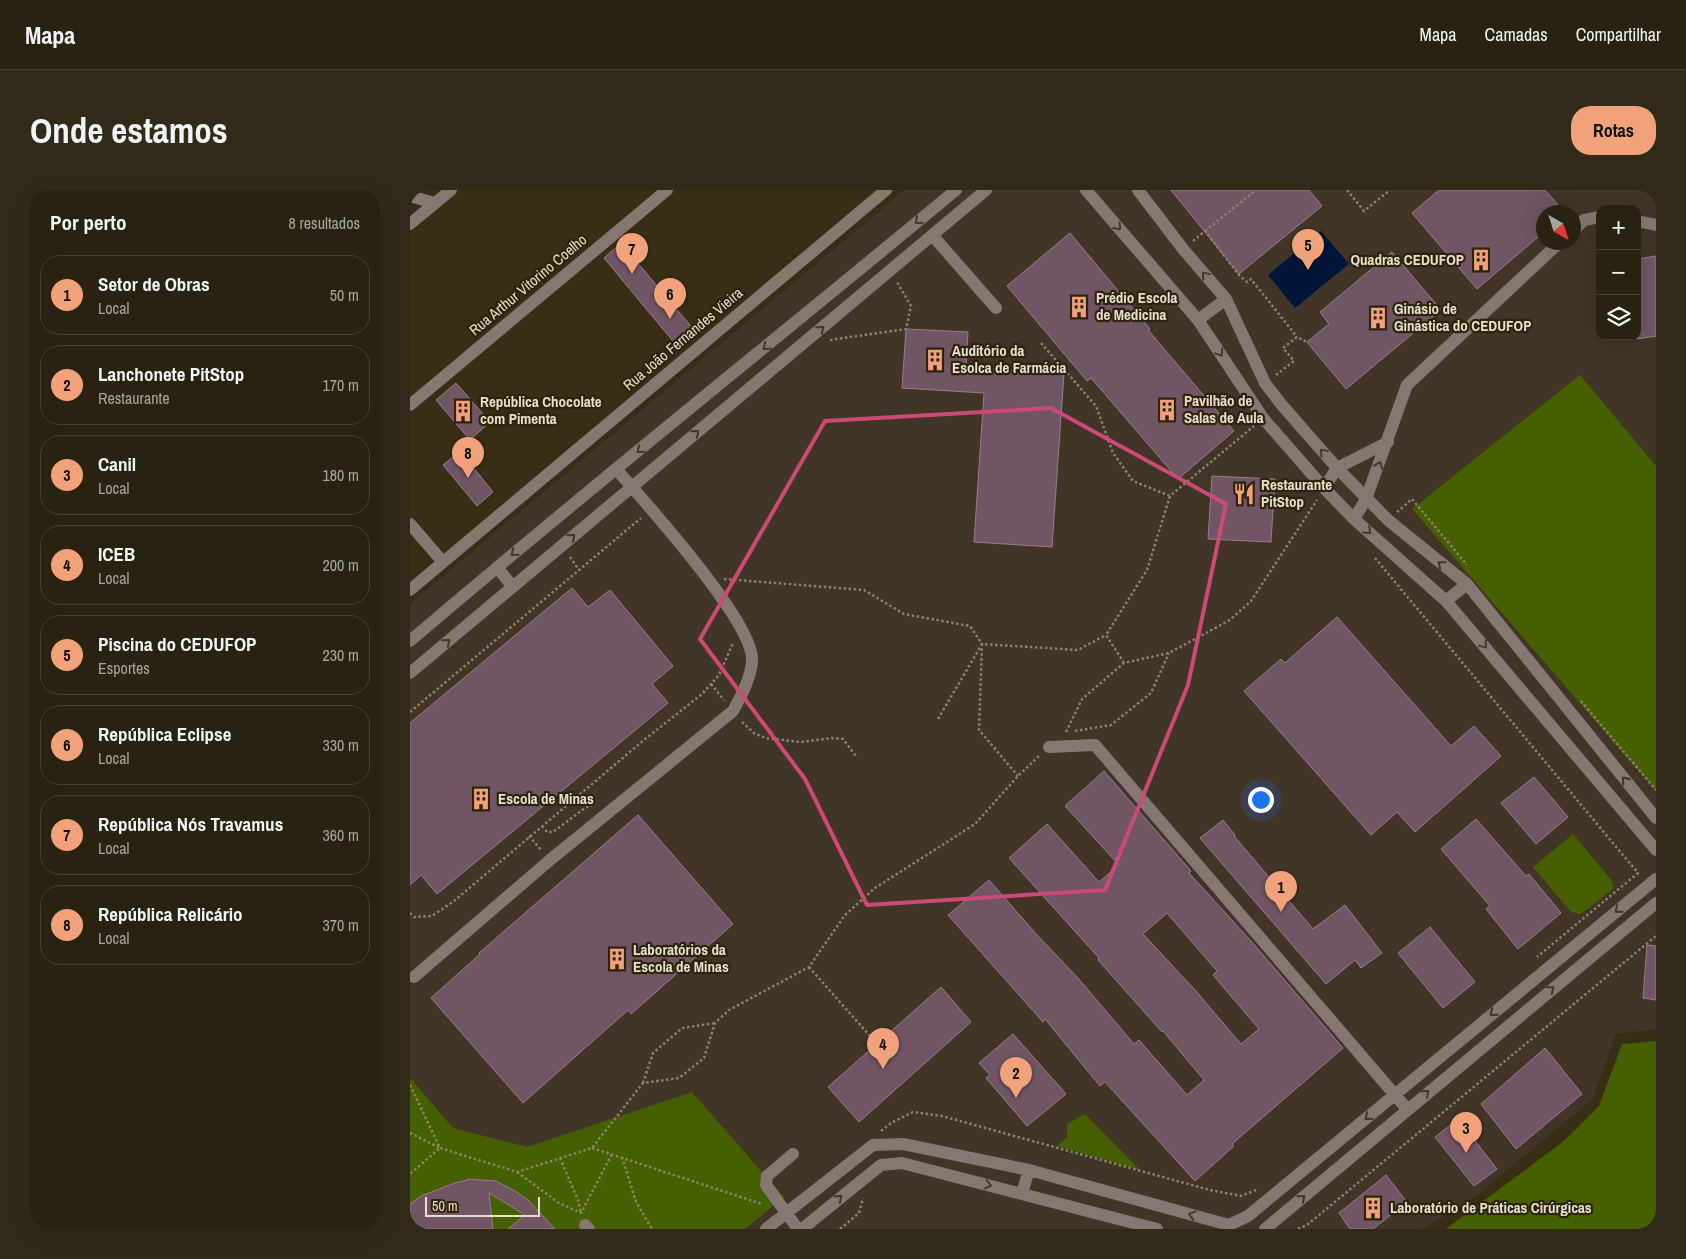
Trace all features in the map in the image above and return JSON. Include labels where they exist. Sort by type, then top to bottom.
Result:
[{"type":"street","points":[[410,224],[451,190]]},
{"type":"street","name":"Rua Arthur Vitorino Coelho","points":[[410,405],[667,190]]},
{"type":"street","name":"Rua João Fernandes Vieira","points":[[410,590],[886,190]]},
{"type":"street","points":[[410,642],[497,567],[956,190]]},
{"type":"street","points":[[410,673],[986,190]]},
{"type":"street","points":[[1086,190],[1198,320],[1263,418],[1324,488],[1354,519],[1446,601],[1656,850]]},
{"type":"street","points":[[1138,190],[1183,249],[1226,299],[1265,383],[1281,404],[1366,499],[1388,520],[1467,584],[1656,818]]},
{"type":"street","points":[[410,196],[434,203]]},
{"type":"street","points":[[1581,223],[1584,220],[1596,218]]},
{"type":"street","points":[[1641,222],[1656,225]]},
{"type":"street","points":[[932,235],[996,308]]},
{"type":"street","points":[[1354,519],[1366,499],[1407,385],[1551,250]]},
{"type":"street","points":[[1198,320],[1226,299]]},
{"type":"street","points":[[1324,488],[1337,468],[1388,442]]},
{"type":"street","points":[[414,977],[550,860],[733,711],[745,686],[752,660],[747,638],[708,578],[616,469]]},
{"type":"street","points":[[410,524],[444,562]]},
{"type":"street","points":[[497,567],[512,586]]},
{"type":"street","points":[[1446,601],[1467,584]]},
{"type":"street","points":[[1049,747],[1095,745],[1407,1109]]},
{"type":"street","points":[[766,1229],[873,1145],[903,1144],[1029,1170],[1229,1225],[1248,1216],[1656,879]]},
{"type":"street","points":[[1265,1229],[1656,903]]},
{"type":"street","points":[[793,1154],[767,1176],[766,1185],[800,1229],[881,1165],[902,1163],[1156,1229]]},
{"type":"street","points":[[1022,1193],[1029,1170]]},
{"type":"path","points":[[1183,249],[1256,190]]},
{"type":"path","points":[[1347,190],[1364,211],[1390,190]]},
{"type":"path","points":[[1205,231],[1239,275],[1247,282],[1251,279],[1297,337],[1307,342]]},
{"type":"path","points":[[804,344],[906,329],[911,306],[890,271]]},
{"type":"path","points":[[1265,383],[1294,361],[1283,348],[1297,337]]},
{"type":"path","points":[[1041,344],[1096,406],[1113,453],[1133,481],[1170,496]]},
{"type":"path","points":[[982,644],[1078,650],[1106,635],[1147,570],[1170,496],[1263,418]]},
{"type":"path","points":[[643,1083],[679,1078],[704,1058],[715,1024],[729,1010],[809,967],[845,914],[875,888],[975,824],[1018,776],[1066,732],[1082,699],[1124,663],[1169,653],[1230,620],[1251,601],[1324,488]]},
{"type":"path","points":[[1388,520],[1412,499],[1468,566]]},
{"type":"path","points":[[410,712],[645,514]]},
{"type":"path","points":[[1374,557],[1638,873],[1534,960]]},
{"type":"path","points":[[708,578],[864,590],[904,614],[970,626],[982,644],[979,730],[1018,776]]},
{"type":"path","points":[[1106,635],[1124,663]]},
{"type":"path","points":[[410,913],[414,917],[432,916],[454,900],[644,740],[702,694],[719,675],[733,642]]},
{"type":"path","points":[[938,719],[982,644]]},
{"type":"path","points":[[1066,732],[1111,725],[1151,694],[1169,653]]},
{"type":"path","points":[[711,684],[754,733],[765,738],[801,742],[814,739],[843,739],[856,756]]},
{"type":"path","points":[[1581,700],[1656,790]]},
{"type":"path","points":[[1298,1229],[1307,1225],[1656,936]]},
{"type":"path","points":[[809,967],[870,1036]]},
{"type":"path","points":[[592,1148],[643,1083],[653,1052],[682,1028],[715,1024]]},
{"type":"path","points":[[410,1085],[440,1148]]},
{"type":"path","points":[[876,1134],[891,1123],[913,1112],[942,1116],[1210,1190],[1242,1196],[1257,1190]]},
{"type":"path","points":[[410,1133],[440,1148],[517,1172],[585,1222]]},
{"type":"path","points":[[410,1174],[440,1148]]},
{"type":"path","points":[[517,1172],[592,1148],[787,1212]]},
{"type":"path","points":[[585,1222],[612,1154]]},
{"type":"path","points":[[622,1157],[636,1202],[652,1229]]},
{"type":"path","points":[[560,1158],[585,1222]]},
{"type":"path","points":[[840,1229],[859,1213],[864,1195]]},
{"type":"highlighted area","points":[[1051,408],[1226,504],[1188,685],[1105,890],[867,905],[805,779],[700,639],[825,421]]},
{"type":"shaded area","points":[[905,190],[1656,190],[1656,1029],[1616,1034],[1593,1099],[1466,1204],[1422,1229],[410,1229],[410,604]]},
{"type":"green space","points":[[1580,375],[1656,466],[1656,791],[1412,509]]},
{"type":"green space","points":[[1573,834],[1612,881],[1613,889],[1581,914],[1571,912],[1533,867]]},
{"type":"green space","points":[[1656,1041],[1656,1229],[1446,1229],[1565,1140],[1599,1106],[1622,1044]]},
{"type":"green space","points":[[410,1078],[453,1128],[527,1147],[692,1092],[784,1197],[745,1229],[410,1229]]},
{"type":"green space","points":[[1085,1114],[1140,1170],[1057,1146],[1067,1137],[1067,1124]]},
{"type":"water","points":[[1321,231],[1349,264],[1295,308],[1268,275]]},
{"type":"building","points":[[1171,190],[1309,190],[1322,206],[1239,274]]},
{"type":"building","name":"Quadras CEDUFOP","points":[[1439,190],[1545,190],[1558,205],[1536,205],[1536,239],[1477,289],[1412,213]]},
{"type":"building","points":[[1070,233],[1150,329],[1148,330],[1234,431],[1178,479],[1091,378],[1087,381],[1007,286]]},
{"type":"building","points":[[621,243],[695,331],[677,346],[604,258]]},
{"type":"building","name":"Ginásio de Ginástica do CEDUFOP","points":[[1392,252],[1441,310],[1346,389],[1307,342],[1329,324],[1320,312]]},
{"type":"building","points":[[1656,256],[1656,336],[1641,338],[1641,295],[1641,258]]},
{"type":"building","points":[[906,329],[968,332],[966,367],[1064,373],[1052,547],[974,542],[984,393],[902,388]]},
{"type":"building","name":"República Chocolate com Pimenta","points":[[456,383],[490,422],[470,440],[436,400]]},
{"type":"building","points":[[460,451],[493,492],[477,506],[443,465]]},
{"type":"building","points":[[1212,476],[1275,479],[1271,542],[1208,539]]},
{"type":"building","name":"Escola de Minas","points":[[572,588],[588,607],[610,590],[673,666],[652,684],[668,703],[437,894],[421,875],[410,885],[410,723]]},
{"type":"building","points":[[1337,617],[1451,746],[1474,726],[1501,756],[1415,832],[1397,812],[1371,835],[1244,691],[1281,659],[1285,663]]},
{"type":"building","points":[[1104,771],[1191,871],[1189,873],[1251,941],[1343,1048],[1232,1144],[1234,1146],[1195,1181],[1105,1082],[1100,1086],[1045,1019],[1043,1022],[948,915],[989,880],[1077,977],[1134,1044],[1139,1040],[1187,1095],[1204,1080],[1163,1031],[1098,960],[1099,958],[1009,858],[1047,824],[1099,882],[1119,865],[1065,806]],"holes":[[[1167,913],[1217,971],[1213,975],[1259,1029],[1241,1044],[1195,990],[1143,934]]]},
{"type":"building","points":[[1534,777],[1568,817],[1536,844],[1501,803]]},
{"type":"building","name":"Laboratórios da Escola de Minas","points":[[638,815],[733,924],[631,1014],[628,1010],[523,1103],[431,998],[479,953]]},
{"type":"building","points":[[1476,819],[1526,876],[1529,874],[1561,913],[1518,949],[1486,909],[1490,906],[1441,849]]},
{"type":"building","points":[[1223,820],[1234,836],[1313,929],[1345,905],[1382,953],[1361,968],[1355,960],[1326,984],[1200,838]]},
{"type":"building","points":[[1430,927],[1475,982],[1443,1008],[1398,953]]},
{"type":"building","points":[[1647,945],[1656,946],[1656,1000],[1643,998]]},
{"type":"building","points":[[941,987],[971,1022],[859,1122],[828,1087]]},
{"type":"building","points":[[1013,1034],[1066,1094],[1027,1126],[986,1078],[990,1075],[979,1063]]},
{"type":"building","points":[[1545,1048],[1582,1094],[1516,1149],[1481,1104]]},
{"type":"building","points":[[1458,1119],[1497,1169],[1474,1186],[1435,1137]]},
{"type":"building","name":"Laboratório de Práticas Cirúrgicas","points":[[1386,1175],[1407,1202],[1373,1229],[1350,1229],[1339,1213]]},
{"type":"building","points":[[467,1179],[496,1181],[515,1191],[528,1200],[555,1229],[508,1229],[525,1215],[489,1193],[493,1229],[418,1229],[410,1219],[410,1204],[421,1196]]},
{"type":"place","name":"Quadras CEDUFOP","points":[[1481,260]]},
{"type":"place","name":"Piscina do CEDUFOP","points":[[1308,270]]},
{"type":"place","name":"República Nós Travamus","points":[[632,274]]},
{"type":"place","name":"Prédio Escola de Medicina","points":[[1079,307]]},
{"type":"place","name":"Ginásio de Ginástica do CEDUFOP","points":[[1378,318]]},
{"type":"place","name":"República Eclipse","points":[[670,319]]},
{"type":"place","name":"Auditório da Esolca de Farmácia","points":[[935,360]]},
{"type":"place","name":"Pavilhão de Salas de Aula","points":[[1167,410]]},
{"type":"place","name":"República Chocolate com Pimenta","points":[[463,411]]},
{"type":"place","name":"República Relicário","points":[[468,478]]},
{"type":"place","name":"Restaurante PitStop","points":[[1244,494]]},
{"type":"place","name":"Escola de Minas","points":[[481,799]]},
{"type":"place","name":"Setor de Obras","points":[[1281,912]]},
{"type":"place","name":"Laboratórios da Escola de Minas","points":[[617,959]]},
{"type":"place","name":"ICEB","points":[[883,1069]]},
{"type":"place","name":"Lanchonete PitStop","points":[[1016,1098]]},
{"type":"place","name":"Canil","points":[[1466,1153]]},
{"type":"place","name":"Laboratório de Práticas Cirúrgicas","points":[[1373,1208]]}]
